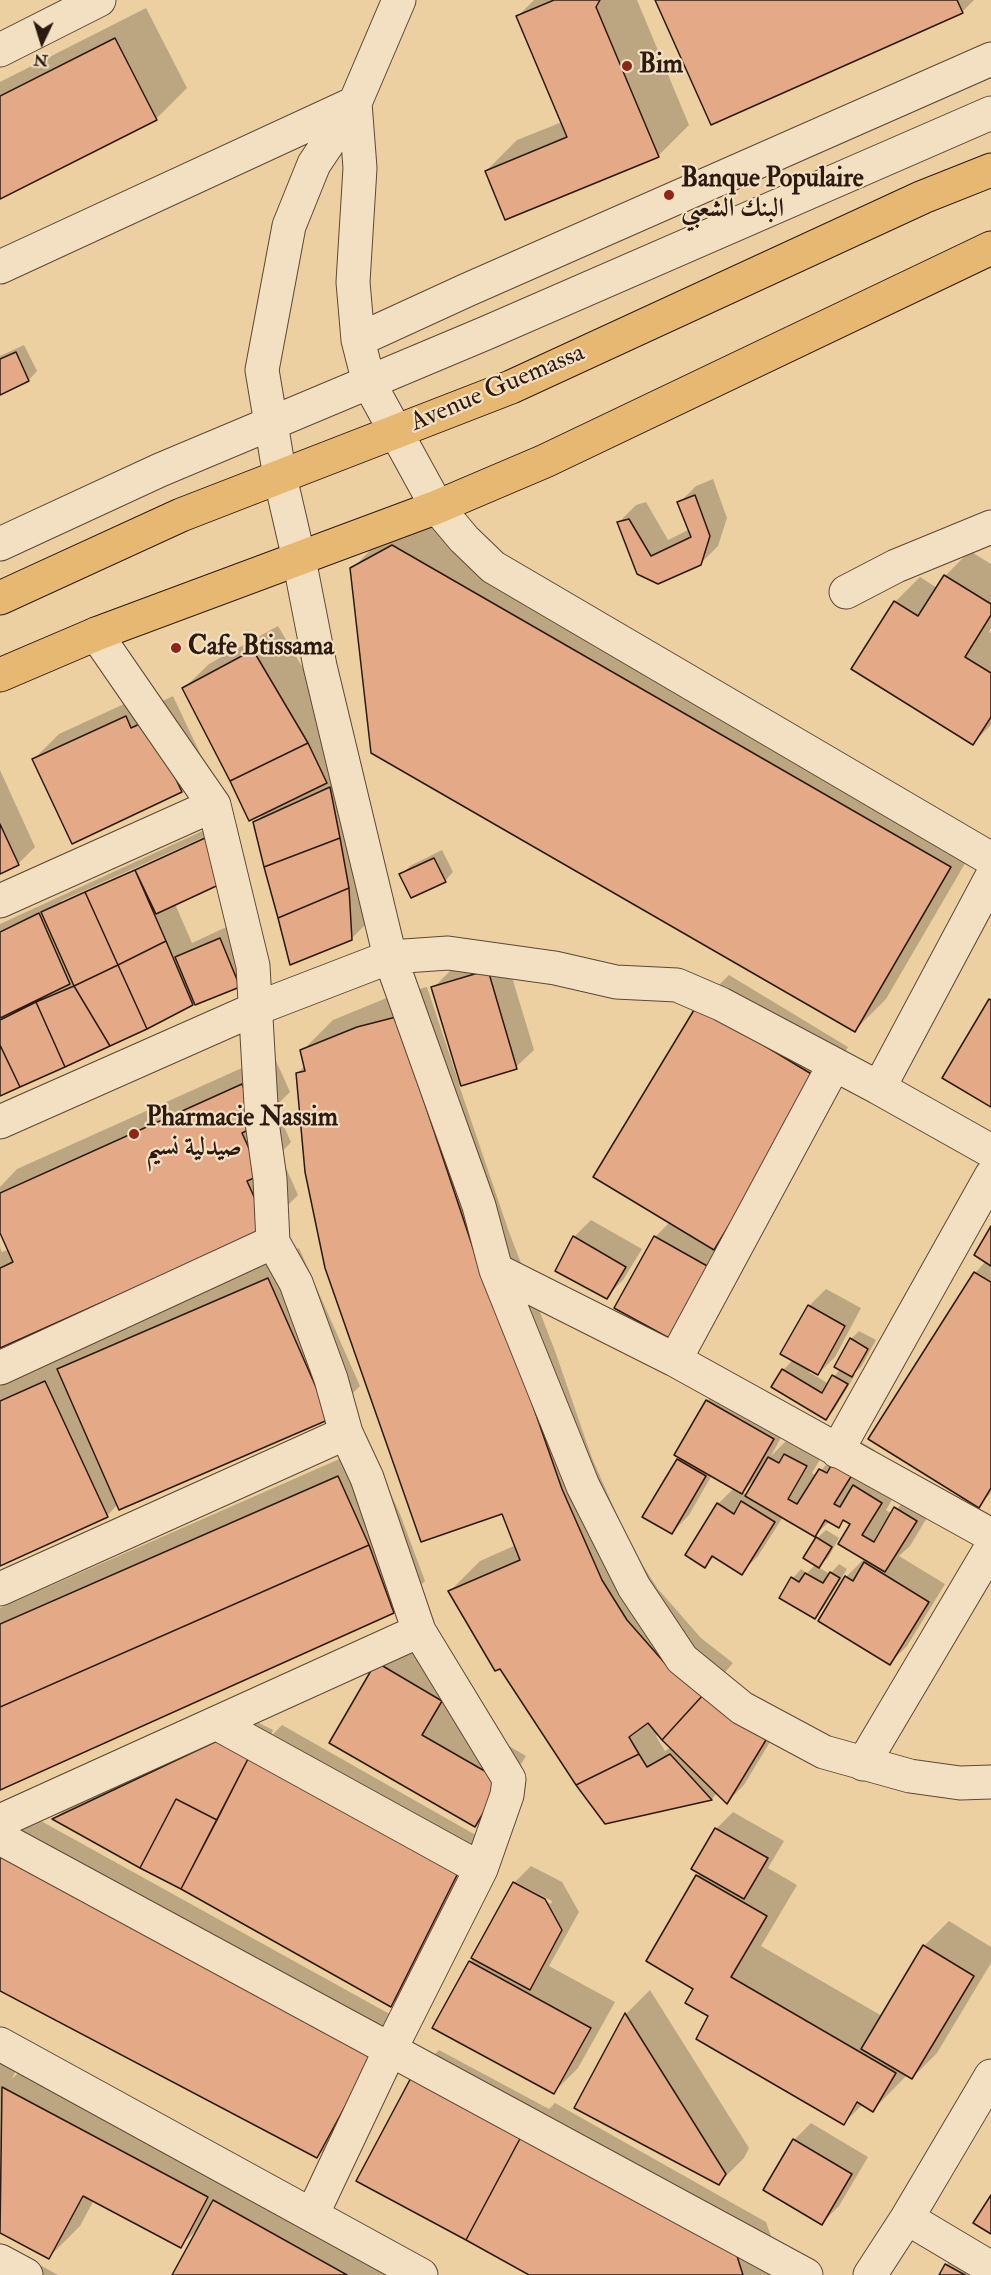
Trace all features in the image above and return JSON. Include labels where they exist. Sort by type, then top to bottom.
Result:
[{"type":"main road","name":"Avenue Guemassa","points":[[0,598],[181,515],[511,387],[923,197],[991,170]]},
{"type":"main road","points":[[0,675],[96,634],[437,507],[544,461],[991,248]]},
{"type":"street","points":[[0,50],[99,0]]},
{"type":"street","points":[[399,0],[355,103],[314,164],[289,226],[262,370],[280,477],[320,666],[390,957],[479,1206],[496,1270],[583,1486],[634,1587],[682,1659],[742,1708],[824,1752],[910,1776],[960,1783],[991,1782]]},
{"type":"street","points":[[358,340],[991,59]]},
{"type":"street","points":[[0,267],[355,103]]},
{"type":"street","points":[[355,103],[360,168],[353,282],[358,340],[369,383],[437,507],[464,539],[493,567],[991,859]]},
{"type":"street","points":[[0,544],[160,470],[369,383],[991,113]]},
{"type":"street","points":[[846,592],[896,566],[991,527]]},
{"type":"street","points":[[96,634],[214,805],[253,966],[262,1122],[270,1179],[273,1242],[296,1283],[331,1379],[346,1433],[367,1478],[420,1631],[508,1779],[507,1795],[481,1869],[390,2049],[312,2215]]},
{"type":"street","points":[[0,901],[214,805]]},
{"type":"street","points":[[879,1088],[991,878]]},
{"type":"street","points":[[0,1122],[255,1009],[390,957],[448,953],[555,968],[616,982],[677,985],[721,1004],[991,1151]]},
{"type":"street","points":[[675,1360],[834,1065]]},
{"type":"street","points":[[837,1451],[991,1176]]},
{"type":"street","points":[[0,1368],[273,1242]]},
{"type":"street","points":[[496,1270],[675,1360],[991,1535]]},
{"type":"street","points":[[0,1589],[346,1433]]},
{"type":"street","points":[[863,1764],[991,1548]]},
{"type":"street","points":[[0,1821],[420,1631]]},
{"type":"street","points":[[216,1723],[481,1869]]},
{"type":"street","points":[[0,1838],[807,2275]]},
{"type":"street","points":[[0,2044],[421,2275]]},
{"type":"street","points":[[870,2275],[907,2218],[991,2076]]},
{"type":"street","points":[[907,2218],[991,2268]]},
{"type":"street","points":[[0,2261],[26,2275]]},
{"type":"building","points":[[554,0],[600,0],[596,7],[659,157],[505,220],[485,171],[567,137],[516,16]]},
{"type":"building","points":[[655,0],[957,0],[963,13],[711,125]]},
{"type":"building","points":[[115,38],[157,120],[0,199],[0,96]]},
{"type":"building","points":[[16,352],[29,381],[0,395],[0,359]]},
{"type":"building","points":[[695,495],[710,536],[701,565],[658,584],[637,574],[617,522],[629,519],[651,556],[691,537],[677,502]]},
{"type":"building","points":[[392,545],[951,867],[855,1032],[371,753],[350,568]]},
{"type":"building","points":[[944,575],[991,604],[991,615],[965,657],[991,673],[991,717],[973,745],[851,669],[894,601],[918,616]]},
{"type":"building","points":[[253,650],[308,743],[230,781],[182,688]]},
{"type":"building","points":[[126,716],[131,728],[148,720],[182,792],[72,844],[32,759]]},
{"type":"building","points":[[308,743],[327,783],[249,821],[230,781]]},
{"type":"building","points":[[330,787],[340,838],[264,867],[253,822]]},
{"type":"building","points":[[0,824],[19,865],[0,874]]},
{"type":"building","points":[[205,838],[225,882],[156,914],[135,870]]},
{"type":"building","points":[[340,838],[349,888],[278,918],[264,867]]},
{"type":"building","points":[[434,858],[446,882],[411,898],[399,874]]},
{"type":"building","points":[[135,870],[166,941],[118,965],[85,892]]},
{"type":"building","points":[[349,888],[352,940],[290,965],[278,918]]},
{"type":"building","points":[[85,892],[118,965],[74,986],[41,912]]},
{"type":"building","points":[[39,913],[70,984],[0,1018],[0,932]]},
{"type":"building","points":[[220,938],[240,987],[195,1005],[175,957]]},
{"type":"building","points":[[166,941],[193,1005],[147,1029],[118,965]]},
{"type":"building","points":[[118,965],[147,1029],[110,1046],[74,986]]},
{"type":"building","points":[[488,970],[517,1069],[461,1086],[431,987]]},
{"type":"building","points":[[74,986],[110,1046],[65,1067],[36,1002]]},
{"type":"building","points":[[989,999],[991,1000],[991,1107],[942,1078]]},
{"type":"building","points":[[36,1002],[65,1067],[20,1087],[0,1045],[0,1020]]},
{"type":"building","points":[[697,1005],[818,1078],[714,1250],[593,1177]]},
{"type":"building","points":[[396,1017],[478,1263],[525,1383],[562,1489],[602,1580],[627,1620],[670,1669],[703,1695],[662,1740],[648,1723],[629,1737],[639,1754],[576,1785],[500,1669],[495,1671],[448,1591],[520,1560],[502,1514],[421,1542],[325,1268],[305,1172],[296,1073],[305,1071],[300,1050],[357,1027]]},
{"type":"building","points":[[0,1045],[20,1087],[0,1096]]},
{"type":"building","points":[[242,1084],[260,1124],[242,1133],[261,1175],[247,1181],[268,1228],[0,1348],[0,1268],[13,1262],[0,1233],[0,1193]]},
{"type":"building","points":[[991,1226],[991,1266],[974,1255]]},
{"type":"building","points":[[573,1236],[626,1267],[607,1299],[555,1271]]},
{"type":"building","points":[[654,1236],[709,1267],[669,1338],[614,1308]]},
{"type":"building","points":[[974,1272],[991,1282],[991,1488],[979,1508],[868,1439]]},
{"type":"building","points":[[268,1278],[330,1419],[119,1510],[57,1369]]},
{"type":"building","points":[[808,1305],[845,1326],[818,1375],[780,1354]]},
{"type":"building","points":[[850,1338],[868,1349],[852,1377],[834,1367]]},
{"type":"building","points":[[782,1369],[822,1393],[832,1375],[848,1384],[826,1420],[771,1387]]},
{"type":"building","points":[[45,1381],[108,1517],[0,1566],[0,1401]]},
{"type":"building","points":[[706,1400],[774,1439],[742,1494],[674,1455]]},
{"type":"building","points":[[784,1454],[807,1466],[788,1499],[797,1504],[819,1469],[827,1473],[832,1464],[852,1475],[834,1504],[840,1507],[853,1485],[882,1503],[862,1535],[874,1542],[894,1507],[917,1521],[885,1572],[838,1544],[850,1524],[843,1520],[839,1528],[825,1520],[815,1537],[745,1496],[768,1457],[779,1463]]},
{"type":"building","points":[[677,1459],[706,1476],[672,1534],[642,1517]]},
{"type":"building","points":[[338,1476],[369,1545],[0,1707],[0,1624]]},
{"type":"building","points":[[741,1501],[775,1522],[742,1575],[712,1556],[705,1568],[685,1555],[717,1503],[734,1514]]},
{"type":"building","points":[[816,1537],[832,1547],[819,1568],[803,1558]]},
{"type":"building","points":[[369,1545],[394,1613],[0,1790],[0,1707]]},
{"type":"building","points":[[864,1562],[929,1602],[890,1665],[818,1621],[845,1576],[853,1581]]},
{"type":"building","points":[[830,1572],[840,1578],[815,1619],[779,1598],[791,1577],[799,1582],[805,1573],[823,1583]]},
{"type":"building","points":[[376,1662],[442,1701],[422,1735],[502,1781],[475,1827],[329,1743]]},
{"type":"building","points":[[703,1695],[766,1740],[727,1804],[662,1740]]},
{"type":"building","points":[[219,1740],[250,1755],[217,1820],[176,1799],[140,1868],[52,1819]]},
{"type":"building","points":[[639,1754],[647,1767],[670,1754],[712,1800],[605,1824],[576,1785]]},
{"type":"building","points":[[250,1755],[458,1873],[391,2007],[181,1889]]},
{"type":"building","points":[[176,1799],[217,1820],[181,1889],[140,1868]]},
{"type":"building","points":[[715,1828],[768,1858],[744,1899],[691,1869]]},
{"type":"building","points":[[0,1846],[374,2053],[317,2158],[0,1991]]},
{"type":"building","points":[[696,1875],[767,1916],[731,1977],[896,2073],[873,2112],[857,2102],[844,2125],[696,2039],[708,2016],[685,2003],[693,1989],[646,1961]]},
{"type":"building","points":[[513,1882],[545,1899],[562,1930],[530,1990],[471,1958]]},
{"type":"building","points":[[923,1945],[974,1976],[912,2079],[861,2049]]},
{"type":"building","points":[[469,1961],[591,2028],[554,2094],[432,2028]]},
{"type":"building","points":[[625,2013],[726,2174],[719,2185],[574,2108]]},
{"type":"building","points":[[413,2074],[523,2133],[466,2240],[356,2181]]},
{"type":"building","points":[[2,2087],[208,2197],[181,2248],[83,2196],[49,2259],[0,2233]]},
{"type":"building","points":[[523,2133],[736,2253],[743,2275],[529,2275],[466,2240]]},
{"type":"building","points":[[793,2139],[852,2174],[822,2225],[763,2190]]},
{"type":"building","points":[[991,2195],[991,2234],[973,2223]]},
{"type":"building","points":[[213,2200],[347,2275],[172,2275]]},
{"type":"building","points":[[945,2264],[965,2275],[939,2275]]},
{"type":"place","name":"Bim","points":[[627,66]]},
{"type":"place","name":"Banque Populaire البنك الشعبي","points":[[669,195]]},
{"type":"place","name":"Cafe Btissama","points":[[176,648]]},
{"type":"place","name":"Pharmacie Nassim صيدلية نسيم","points":[[134,1134]]}]
